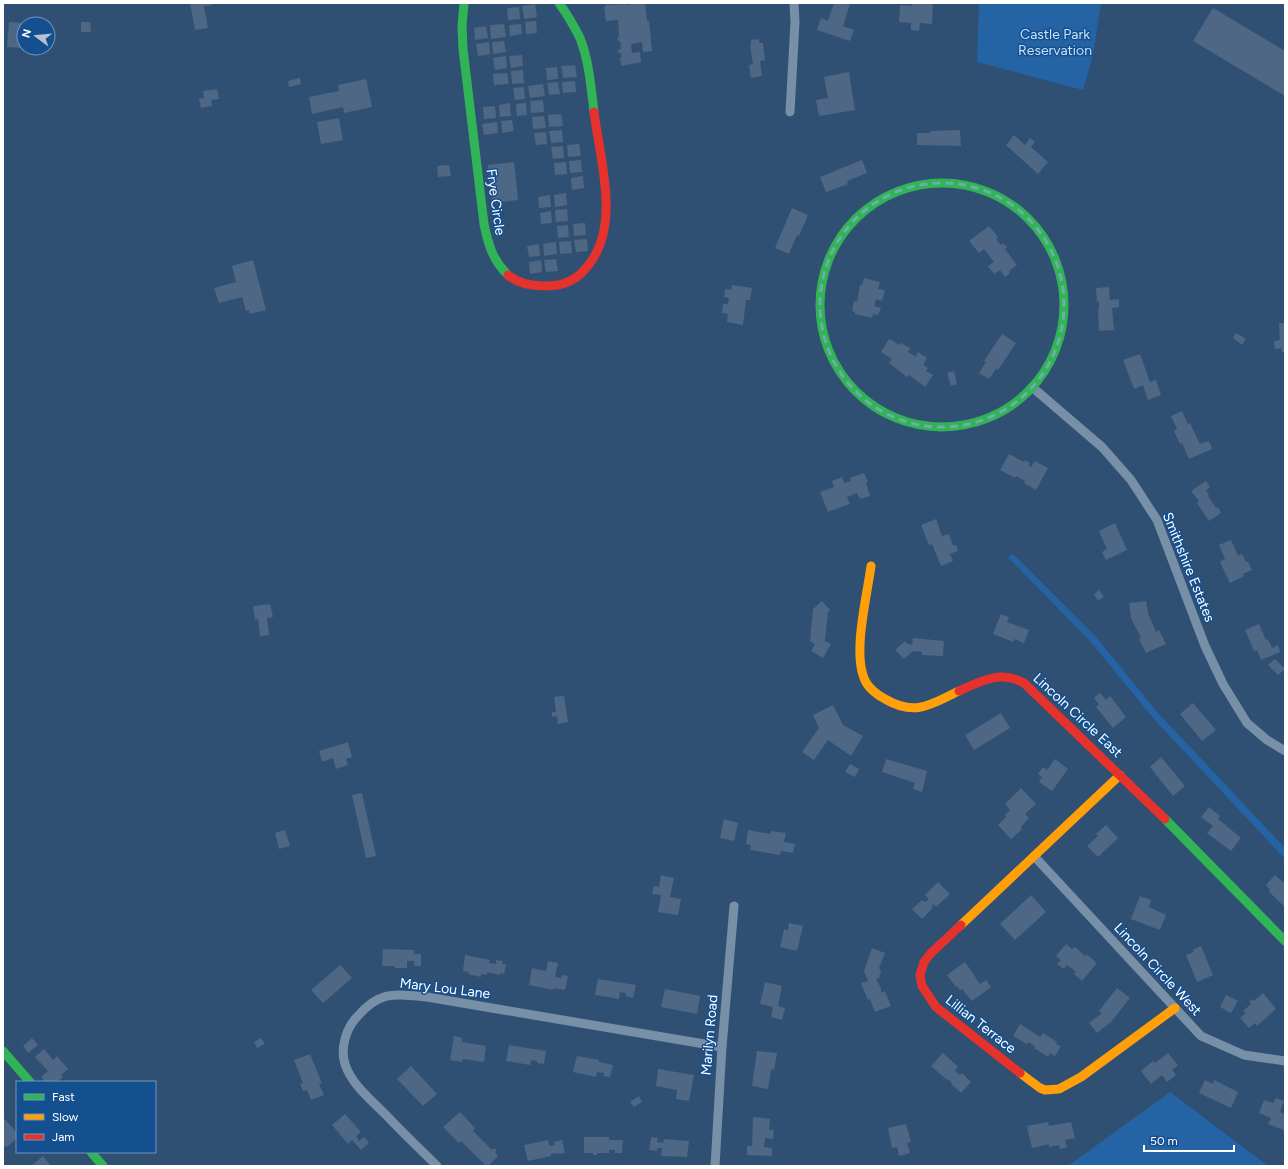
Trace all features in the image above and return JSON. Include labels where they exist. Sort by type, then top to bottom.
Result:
[{"type":"street","name":"Frye Circle","points":[[464,3],[462,24],[463,39],[471,122],[486,240],[494,257],[508,276],[524,284],[542,286],[559,285],[578,276],[590,265],[597,253],[604,235],[606,215],[591,90],[584,52],[580,40],[559,3]]},
{"type":"street","points":[[790,112],[794,3]]},
{"type":"street","points":[[937,182],[956,183],[987,191],[1010,202],[1024,214],[1038,228],[1048,244],[1062,280],[1064,299],[1060,337],[1044,372],[1032,388],[1018,401],[1002,412],[985,420],[947,428],[909,424],[874,408],[859,396],[846,382],[829,354],[822,333],[819,310],[820,291],[828,260],[840,237],[852,222],[871,205],[882,198],[899,190],[918,184],[937,182]]},
{"type":"street","name":"Smithshire Estates","points":[[1032,388],[1102,447],[1130,480],[1157,520],[1206,646],[1223,684],[1239,712],[1248,723],[1267,740],[1285,751]]},
{"type":"street","name":"Lincoln Circle East","points":[[871,566],[861,639],[860,659],[864,679],[870,688],[878,695],[895,705],[906,708],[923,708],[987,679],[1000,676],[1013,677],[1026,684],[1120,775],[1285,941]]},
{"type":"street","name":"Lillian Terrace","points":[[1120,775],[931,953],[923,963],[920,972],[921,983],[925,994],[936,1007],[1040,1088],[1045,1090],[1059,1089],[1082,1077],[1175,1008]]},
{"type":"street","name":"Lincoln Circle West","points":[[1034,856],[1202,1036],[1244,1055],[1285,1060]]},
{"type":"street","name":"Marilyn Road","points":[[715,1166],[722,1047],[734,906]]},
{"type":"street","name":"Mary Lou Lane","points":[[437,1166],[357,1085],[345,1064],[343,1048],[346,1035],[353,1021],[365,1007],[375,1000],[387,996],[401,995],[427,997],[722,1047]]},
{"type":"street","points":[[3,1051],[29,1081]]},
{"type":"street","points":[[92,1153],[103,1166]]},
{"type":"highlighted area","points":[[956,183],[993,193],[1009,202],[1025,214],[1048,244],[1062,280],[1064,299],[1060,337],[1044,372],[1018,401],[985,420],[966,425],[947,428],[909,424],[874,408],[846,382],[835,365],[823,333],[820,291],[830,254],[840,237],[866,208],[899,190],[918,184]]},
{"type":"green space","name":"Castle Park Reservation","points":[[979,3],[1101,3],[1093,55],[1083,90],[977,62]]},
{"type":"green space","points":[[1013,554],[1096,637],[1157,712],[1285,848],[1285,859],[1154,719],[1090,641],[1008,557]]},
{"type":"green space","points":[[1170,1092],[1268,1166],[1068,1166]]},
{"type":"building","points":[[190,3],[212,3],[212,5],[204,6],[208,28],[195,30]]},
{"type":"building","points":[[645,3],[647,21],[649,21],[652,51],[643,52],[642,42],[631,44],[632,53],[640,52],[641,62],[621,66],[620,57],[622,57],[621,53],[618,53],[618,50],[621,49],[620,41],[618,41],[617,37],[619,37],[618,20],[606,21],[604,7],[607,4],[626,5]]},
{"type":"building","points":[[834,3],[850,4],[843,26],[854,30],[850,41],[817,30],[821,18],[828,21]]},
{"type":"building","points":[[912,3],[933,3],[932,24],[920,23],[919,31],[911,30],[911,23],[899,22],[900,5],[912,6]]},
{"type":"building","points":[[535,4],[537,17],[524,19],[522,6]]},
{"type":"building","points":[[519,7],[520,19],[508,20],[507,8]]},
{"type":"building","points":[[1213,8],[1285,51],[1285,96],[1193,41]]},
{"type":"building","points":[[536,21],[537,33],[526,34],[525,22]]},
{"type":"building","points":[[9,22],[16,22],[16,48],[7,47]]},
{"type":"building","points":[[81,22],[90,22],[91,32],[81,32]]},
{"type":"building","points":[[504,24],[506,37],[491,39],[490,25]]},
{"type":"building","points":[[521,24],[522,34],[510,36],[509,25]]},
{"type":"building","points":[[486,26],[488,38],[475,40],[474,28]]},
{"type":"building","points":[[759,39],[759,43],[763,43],[765,60],[760,61],[762,76],[751,78],[749,65],[753,64],[750,45],[751,40]]},
{"type":"building","points":[[504,41],[506,52],[493,54],[492,42]]},
{"type":"building","points":[[489,42],[490,54],[478,56],[476,44]]},
{"type":"building","points":[[522,55],[523,66],[511,68],[509,56]]},
{"type":"building","points":[[506,56],[507,68],[495,70],[493,58]]},
{"type":"building","points":[[575,65],[577,77],[563,78],[561,66]]},
{"type":"building","points":[[557,67],[558,79],[547,80],[546,68]]},
{"type":"building","points":[[523,70],[524,83],[512,84],[511,71]]},
{"type":"building","points":[[849,72],[855,110],[819,116],[816,100],[828,98],[824,77]]},
{"type":"building","points":[[507,73],[509,84],[494,85],[493,74]]},
{"type":"building","points":[[300,78],[301,84],[289,87],[288,81]]},
{"type":"building","points":[[366,79],[372,107],[344,113],[343,107],[312,114],[309,97],[339,91],[338,85]]},
{"type":"building","points":[[575,81],[576,92],[563,93],[562,82]]},
{"type":"building","points":[[558,82],[560,94],[549,95],[547,83]]},
{"type":"building","points":[[543,84],[545,96],[530,98],[528,86]]},
{"type":"building","points":[[524,87],[525,99],[515,100],[513,88]]},
{"type":"building","points":[[217,89],[219,99],[211,100],[212,106],[201,108],[199,99],[204,98],[203,91]]},
{"type":"building","points":[[543,100],[544,112],[531,113],[530,101]]},
{"type":"building","points":[[510,103],[511,116],[500,117],[499,105]]},
{"type":"building","points":[[526,103],[527,115],[517,116],[516,104]]},
{"type":"building","points":[[495,106],[496,118],[484,119],[483,107]]},
{"type":"building","points":[[561,114],[563,126],[549,127],[548,115]]},
{"type":"building","points":[[544,116],[546,128],[533,129],[532,117]]},
{"type":"building","points":[[339,118],[343,140],[321,144],[317,122]]},
{"type":"building","points":[[512,120],[514,131],[502,133],[501,121]]},
{"type":"building","points":[[497,122],[498,133],[484,135],[482,124]]},
{"type":"building","points":[[562,130],[563,142],[551,143],[549,131]]},
{"type":"building","points":[[960,130],[961,146],[917,145],[917,133]]},
{"type":"building","points":[[546,132],[547,144],[536,145],[534,133]]},
{"type":"building","points":[[1014,135],[1025,145],[1030,138],[1035,142],[1031,147],[1048,162],[1038,174],[1006,145]]},
{"type":"building","points":[[579,144],[581,156],[568,157],[567,145]]},
{"type":"building","points":[[563,146],[564,158],[553,159],[551,147]]},
{"type":"building","points":[[581,160],[582,172],[570,173],[569,161]]},
{"type":"building","points":[[862,160],[867,173],[847,181],[848,184],[826,192],[820,177]]},
{"type":"building","points":[[514,162],[518,200],[492,203],[488,165]]},
{"type":"building","points":[[566,162],[567,174],[555,175],[554,163]]},
{"type":"building","points":[[449,165],[451,176],[438,177],[437,166]]},
{"type":"building","points":[[583,176],[584,188],[572,190],[571,178]]},
{"type":"building","points":[[566,193],[567,205],[555,207],[554,195]]},
{"type":"building","points":[[550,195],[551,207],[539,208],[538,197]]},
{"type":"building","points":[[792,208],[808,215],[789,254],[775,248]]},
{"type":"building","points":[[567,209],[568,221],[556,222],[555,210]]},
{"type":"building","points":[[551,211],[552,223],[541,224],[540,213]]},
{"type":"building","points":[[585,223],[586,235],[574,236],[573,224]]},
{"type":"building","points":[[568,225],[569,237],[558,238],[557,226]]},
{"type":"building","points":[[989,226],[998,237],[996,239],[1001,245],[1003,243],[1007,247],[1005,249],[1017,265],[1009,271],[1010,273],[1005,277],[1000,270],[994,274],[988,266],[994,262],[984,249],[979,253],[969,241]]},
{"type":"building","points":[[587,239],[588,251],[576,252],[574,240]]},
{"type":"building","points":[[571,241],[572,253],[560,254],[559,242]]},
{"type":"building","points":[[556,242],[557,254],[544,256],[543,244]]},
{"type":"building","points":[[539,244],[540,256],[529,257],[527,246]]},
{"type":"building","points":[[556,259],[558,271],[546,272],[544,260]]},
{"type":"building","points":[[253,260],[266,310],[250,314],[249,310],[246,311],[242,297],[219,303],[214,288],[236,282],[232,266]]},
{"type":"building","points":[[541,260],[542,272],[530,274],[529,262]]},
{"type":"building","points":[[864,278],[880,282],[878,289],[885,290],[882,301],[876,299],[874,306],[881,308],[878,315],[873,314],[872,318],[855,314],[855,312],[852,311],[854,301],[857,302],[860,285],[862,285]]},
{"type":"building","points":[[732,285],[752,288],[750,300],[746,300],[743,325],[727,322],[728,314],[722,313],[723,304],[728,304],[729,298],[724,297],[725,289],[731,290]]},
{"type":"building","points":[[1109,287],[1110,300],[1119,299],[1119,307],[1112,308],[1114,330],[1099,331],[1099,301],[1097,302],[1096,288]]},
{"type":"building","points":[[1279,323],[1285,323],[1285,352],[1282,352],[1281,348],[1275,349],[1274,341],[1280,340]]},
{"type":"building","points":[[1236,333],[1246,339],[1242,345],[1233,338]]},
{"type":"building","points":[[1002,334],[1016,343],[998,370],[996,369],[989,379],[979,373],[986,362],[984,361]]},
{"type":"building","points":[[889,339],[910,348],[908,352],[916,357],[918,352],[927,358],[923,365],[928,368],[926,371],[933,375],[925,387],[909,375],[907,377],[889,363],[892,359],[881,352]]},
{"type":"building","points":[[1140,354],[1150,382],[1156,380],[1161,395],[1148,400],[1143,385],[1134,389],[1123,360]]},
{"type":"building","points":[[954,371],[957,384],[951,386],[947,373]]},
{"type":"building","points":[[1182,411],[1188,424],[1190,423],[1200,444],[1209,441],[1212,449],[1189,459],[1182,443],[1180,444],[1174,431],[1177,429],[1171,416]]},
{"type":"building","points":[[1009,454],[1024,462],[1025,460],[1030,463],[1028,465],[1031,467],[1035,461],[1048,468],[1036,490],[1016,476],[1015,478],[1000,470]]},
{"type":"building","points":[[864,473],[868,482],[866,483],[870,496],[860,499],[857,493],[847,497],[850,504],[828,512],[820,492],[834,487],[832,481],[842,477],[844,483],[851,481],[850,478]]},
{"type":"building","points":[[1206,481],[1210,487],[1206,490],[1209,495],[1208,496],[1216,508],[1218,507],[1221,513],[1209,521],[1197,503],[1199,501],[1191,491]]},
{"type":"building","points":[[936,519],[942,536],[949,534],[953,546],[956,545],[958,551],[950,554],[953,561],[941,566],[932,544],[929,545],[921,525]]},
{"type":"building","points":[[1115,523],[1127,550],[1106,560],[1102,552],[1107,549],[1099,531]]},
{"type":"building","points":[[1231,540],[1238,556],[1242,554],[1252,570],[1230,583],[1220,562],[1225,559],[1219,545]]},
{"type":"building","points":[[1099,590],[1104,597],[1098,601],[1094,594]]},
{"type":"building","points":[[822,601],[830,610],[828,612],[825,641],[831,644],[823,658],[811,651],[815,644],[810,641],[813,609]]},
{"type":"building","points":[[1146,601],[1148,613],[1156,632],[1159,630],[1166,644],[1146,653],[1139,639],[1141,638],[1131,618],[1129,603]]},
{"type":"building","points":[[270,604],[273,617],[267,618],[269,635],[260,636],[258,619],[255,620],[253,606]]},
{"type":"building","points":[[1001,614],[1009,617],[1007,622],[1029,630],[1024,643],[1014,639],[1013,642],[993,634]]},
{"type":"building","points":[[1259,624],[1266,640],[1268,639],[1272,648],[1278,645],[1280,652],[1261,660],[1257,650],[1254,651],[1245,630]]},
{"type":"building","points":[[913,638],[944,641],[943,656],[922,655],[922,652],[913,651],[904,659],[895,650],[905,641],[912,645]]},
{"type":"building","points":[[1275,659],[1285,669],[1278,675],[1268,665]]},
{"type":"building","points":[[1100,693],[1106,700],[1110,696],[1126,717],[1113,728],[1096,707],[1099,704],[1094,698]]},
{"type":"building","points":[[564,696],[568,722],[558,724],[557,716],[552,717],[552,712],[556,712],[554,697]]},
{"type":"building","points":[[1193,703],[1216,730],[1202,741],[1180,714]]},
{"type":"building","points":[[833,705],[843,725],[863,736],[851,756],[828,740],[814,760],[802,752],[819,728],[813,715]]},
{"type":"building","points":[[1001,713],[1010,728],[974,750],[965,735]]},
{"type":"building","points":[[348,742],[352,757],[346,759],[348,765],[336,769],[333,758],[322,762],[319,751]]},
{"type":"building","points":[[1161,757],[1185,786],[1173,796],[1150,767]]},
{"type":"building","points":[[886,759],[927,771],[922,792],[913,789],[915,783],[882,772]]},
{"type":"building","points":[[1055,759],[1068,769],[1052,791],[1039,782],[1042,777],[1038,774],[1043,767],[1047,770]]},
{"type":"building","points":[[850,764],[859,769],[855,777],[845,772]]},
{"type":"building","points":[[1021,788],[1036,804],[1025,814],[1029,818],[1021,827],[1022,829],[1011,839],[998,825],[1006,817],[1005,815],[1010,810],[1005,804]]},
{"type":"building","points":[[362,793],[376,856],[366,858],[352,795]]},
{"type":"building","points":[[1209,807],[1220,816],[1218,819],[1241,838],[1231,851],[1207,833],[1213,826],[1201,817]]},
{"type":"building","points":[[724,819],[738,823],[734,841],[720,838]]},
{"type":"building","points":[[1106,825],[1118,838],[1098,857],[1087,846],[1098,836],[1096,834]]},
{"type":"building","points":[[285,830],[290,846],[279,849],[275,833]]},
{"type":"building","points":[[748,830],[770,834],[771,831],[786,833],[784,842],[795,844],[793,853],[781,851],[780,855],[750,850],[751,845],[746,844]]},
{"type":"building","points":[[661,875],[674,878],[670,897],[681,899],[678,915],[658,912],[661,895],[652,894],[654,886],[659,887]]},
{"type":"building","points":[[1275,875],[1285,884],[1285,907],[1269,892],[1270,890],[1266,885]]},
{"type":"building","points":[[938,882],[950,894],[936,907],[934,904],[931,907],[933,908],[922,919],[912,909],[922,900],[925,902],[929,899],[925,895]]},
{"type":"building","points":[[1031,895],[1046,912],[1015,940],[1000,924]]},
{"type":"building","points":[[1140,896],[1151,900],[1149,907],[1166,915],[1160,930],[1131,919]]},
{"type":"building","points":[[789,923],[803,926],[797,951],[780,947],[784,929],[788,930]]},
{"type":"building","points":[[1066,944],[1072,949],[1075,947],[1085,956],[1086,954],[1097,963],[1082,981],[1074,974],[1076,972],[1067,965],[1064,969],[1057,964],[1061,960],[1056,956]]},
{"type":"building","points":[[1201,946],[1213,975],[1197,982],[1186,955],[1194,952],[1193,950]]},
{"type":"building","points":[[872,948],[885,953],[879,968],[881,971],[879,978],[876,979],[881,988],[881,993],[885,991],[891,1006],[875,1012],[861,983],[868,981],[864,971]]},
{"type":"building","points":[[383,949],[414,950],[414,954],[421,954],[421,966],[414,966],[414,961],[407,961],[407,968],[382,966]]},
{"type":"building","points":[[465,955],[490,960],[489,963],[496,964],[496,960],[503,961],[502,964],[506,964],[504,974],[501,973],[500,975],[487,972],[487,975],[481,974],[481,977],[468,974],[469,972],[463,971]]},
{"type":"building","points":[[548,961],[558,963],[555,977],[561,978],[562,975],[568,976],[565,990],[553,988],[553,990],[529,985],[532,968],[546,971]]},
{"type":"building","points":[[965,962],[980,984],[986,980],[991,987],[972,1001],[962,989],[960,990],[957,986],[956,987],[947,975]]},
{"type":"building","points":[[340,965],[352,978],[323,1003],[311,990]]},
{"type":"building","points":[[598,979],[636,985],[633,998],[626,996],[626,993],[620,992],[619,999],[595,995]]},
{"type":"building","points":[[765,982],[782,986],[778,1006],[785,1008],[782,1020],[771,1017],[773,1007],[760,1004]]},
{"type":"building","points":[[1117,988],[1130,998],[1111,1022],[1097,1033],[1089,1023],[1102,1013],[1099,1011]]},
{"type":"building","points":[[665,989],[700,996],[697,1014],[661,1007]]},
{"type":"building","points":[[1263,993],[1276,1009],[1257,1026],[1255,1023],[1249,1028],[1240,1018],[1246,1013],[1243,1011],[1251,1004],[1249,1002],[1252,999],[1254,1001]]},
{"type":"building","points":[[1226,995],[1238,1001],[1231,1013],[1220,1007]]},
{"type":"building","points":[[1020,1024],[1040,1037],[1043,1033],[1057,1042],[1056,1044],[1061,1046],[1055,1056],[1050,1053],[1048,1057],[1034,1048],[1035,1046],[1028,1042],[1027,1044],[1013,1036]]},
{"type":"building","points":[[454,1036],[462,1038],[462,1042],[486,1046],[484,1062],[463,1059],[462,1062],[450,1060]]},
{"type":"building","points":[[32,1038],[38,1045],[28,1053],[23,1046]]},
{"type":"building","points":[[261,1038],[265,1044],[257,1048],[254,1042]]},
{"type":"building","points":[[509,1045],[546,1051],[544,1064],[531,1060],[530,1065],[506,1061]]},
{"type":"building","points":[[44,1049],[53,1060],[57,1056],[68,1069],[61,1075],[63,1077],[58,1081],[44,1081],[41,1077],[48,1071],[35,1057]]},
{"type":"building","points":[[757,1051],[777,1053],[774,1070],[771,1069],[768,1089],[752,1086]]},
{"type":"building","points":[[943,1053],[958,1067],[955,1071],[960,1075],[962,1073],[971,1082],[961,1093],[951,1084],[952,1083],[948,1079],[947,1080],[931,1066]]},
{"type":"building","points":[[1168,1053],[1178,1065],[1172,1070],[1176,1075],[1167,1082],[1162,1075],[1151,1084],[1141,1071],[1153,1061],[1155,1063]]},
{"type":"building","points":[[310,1054],[322,1083],[319,1084],[324,1095],[311,1100],[307,1090],[303,1091],[300,1084],[303,1083],[294,1060]]},
{"type":"building","points":[[577,1056],[599,1060],[599,1062],[613,1065],[610,1077],[604,1076],[604,1073],[597,1072],[596,1077],[573,1072]]},
{"type":"building","points":[[411,1066],[437,1094],[423,1106],[397,1079]]},
{"type":"building","points":[[658,1069],[694,1075],[689,1101],[676,1099],[677,1090],[656,1086]]},
{"type":"building","points":[[1205,1080],[1213,1084],[1214,1080],[1238,1092],[1231,1108],[1199,1093]]},
{"type":"building","points":[[639,1096],[642,1102],[634,1107],[630,1102]]},
{"type":"building","points":[[1276,1098],[1284,1101],[1280,1112],[1285,1114],[1284,1130],[1268,1124],[1271,1118],[1259,1113],[1264,1100],[1273,1103]]},
{"type":"building","points":[[460,1112],[475,1128],[473,1131],[492,1150],[494,1148],[497,1150],[495,1152],[498,1156],[488,1166],[486,1166],[461,1141],[459,1143],[443,1127]]},
{"type":"building","points":[[345,1114],[361,1132],[356,1136],[359,1141],[364,1137],[369,1143],[361,1150],[352,1140],[348,1144],[332,1125]]},
{"type":"building","points":[[753,1117],[770,1119],[769,1130],[774,1130],[773,1139],[765,1138],[764,1147],[772,1148],[772,1156],[747,1155],[747,1146],[752,1146]]},
{"type":"building","points":[[5,1119],[16,1132],[16,1139],[7,1147],[5,1146],[3,1148],[3,1120]]},
{"type":"building","points":[[1048,1122],[1049,1126],[1071,1122],[1075,1138],[1065,1140],[1067,1147],[1060,1149],[1059,1145],[1049,1147],[1049,1144],[1032,1148],[1027,1126]]},
{"type":"building","points":[[906,1124],[911,1142],[907,1143],[910,1153],[899,1156],[897,1147],[892,1148],[888,1128]]},
{"type":"building","points":[[584,1137],[609,1137],[609,1140],[623,1140],[622,1153],[615,1153],[615,1150],[609,1150],[609,1153],[597,1153],[597,1155],[593,1155],[593,1153],[584,1153]]},
{"type":"building","points":[[651,1137],[658,1138],[657,1142],[663,1143],[664,1139],[689,1141],[687,1157],[661,1156],[662,1148],[657,1148],[657,1151],[649,1150]]},
{"type":"building","points":[[548,1140],[549,1146],[555,1145],[554,1142],[562,1140],[565,1153],[551,1154],[551,1156],[528,1161],[524,1145]]},
{"type":"building","points":[[43,1156],[51,1166],[31,1166]]},
{"type":"traffic: fast","points":[[464,3],[462,26],[463,49],[484,224],[492,252],[498,264],[508,275]]},
{"type":"traffic: fast","points":[[559,3],[580,38],[586,56],[594,112]]},
{"type":"traffic: fast","points":[[930,183],[954,183],[978,188],[1000,197],[1020,210],[1029,218],[1044,237],[1055,258],[1062,281],[1064,305],[1062,329],[1055,352],[1044,373],[1029,392],[1020,400],[1000,413],[978,422],[954,427],[930,427],[906,422],[884,413],[864,400],[847,383],[834,363],[825,341],[820,317],[820,293],[825,269],[834,247],[847,227],[864,210],[884,197],[906,188],[930,183]]},
{"type":"traffic: fast","points":[[1165,819],[1285,941]]},
{"type":"traffic: fast","points":[[3,1051],[29,1081]]},
{"type":"traffic: fast","points":[[92,1153],[103,1166]]},
{"type":"traffic: slow","points":[[871,566],[860,639],[861,667],[867,685],[885,699],[896,704],[915,708],[931,704],[959,691]]},
{"type":"traffic: slow","points":[[961,925],[1120,775]]},
{"type":"traffic: slow","points":[[1020,1073],[1040,1088],[1045,1090],[1059,1089],[1081,1077],[1175,1008]]},
{"type":"traffic: jam","points":[[508,275],[519,282],[532,285],[545,286],[566,283],[580,274],[597,252],[603,234],[606,214],[606,193],[594,112]]},
{"type":"traffic: jam","points":[[959,691],[991,678],[999,677],[1016,679],[1024,683],[1165,819]]},
{"type":"traffic: jam","points":[[961,925],[931,953],[924,962],[920,975],[922,986],[936,1007],[1020,1073]]}]
